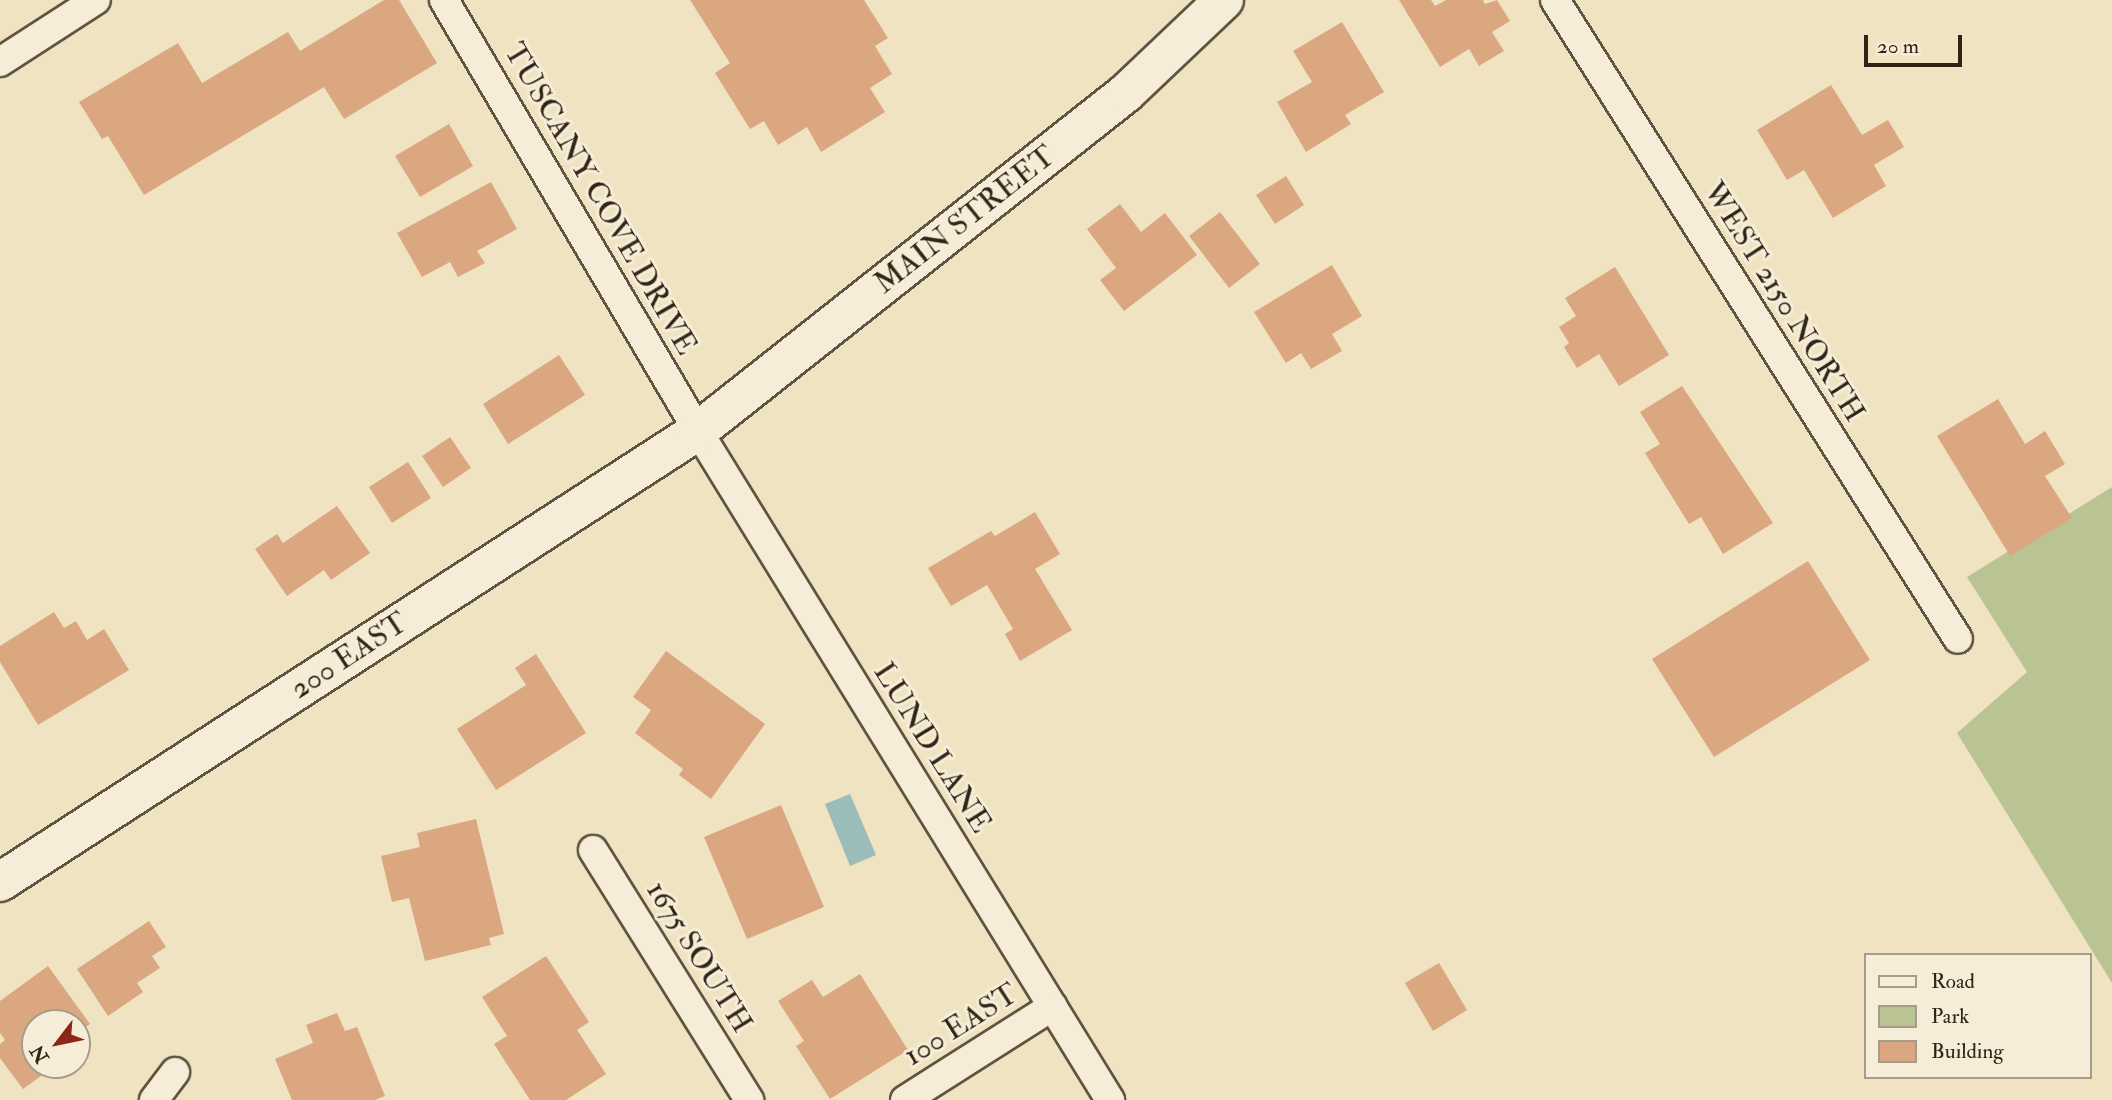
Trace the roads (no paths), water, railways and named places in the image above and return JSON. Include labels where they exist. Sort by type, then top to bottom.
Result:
[{"type":"main road","name":"MAIN STREET","points":[[698,431],[1126,93],[1224,0]]},
{"type":"main road","name":"200 EAST","points":[[0,882],[698,431]]},
{"type":"street","points":[[0,62],[96,0]]},
{"type":"street","name":"TUSCANY COVE DRIVE","points":[[444,0],[698,431]]},
{"type":"street","name":"WEST 2150 NORTH","points":[[1555,0],[1958,639]]},
{"type":"street","name":"LUND LANE","points":[[698,431],[1110,1100]]},
{"type":"street","name":"1675 SOUTH","points":[[593,850],[749,1100]]},
{"type":"street","name":"100 EAST","points":[[905,1100],[1053,1006]]},
{"type":"street","points":[[154,1100],[175,1072]]},
{"type":"water","points":[[850,794],[876,855],[850,866],[825,804]]}]
